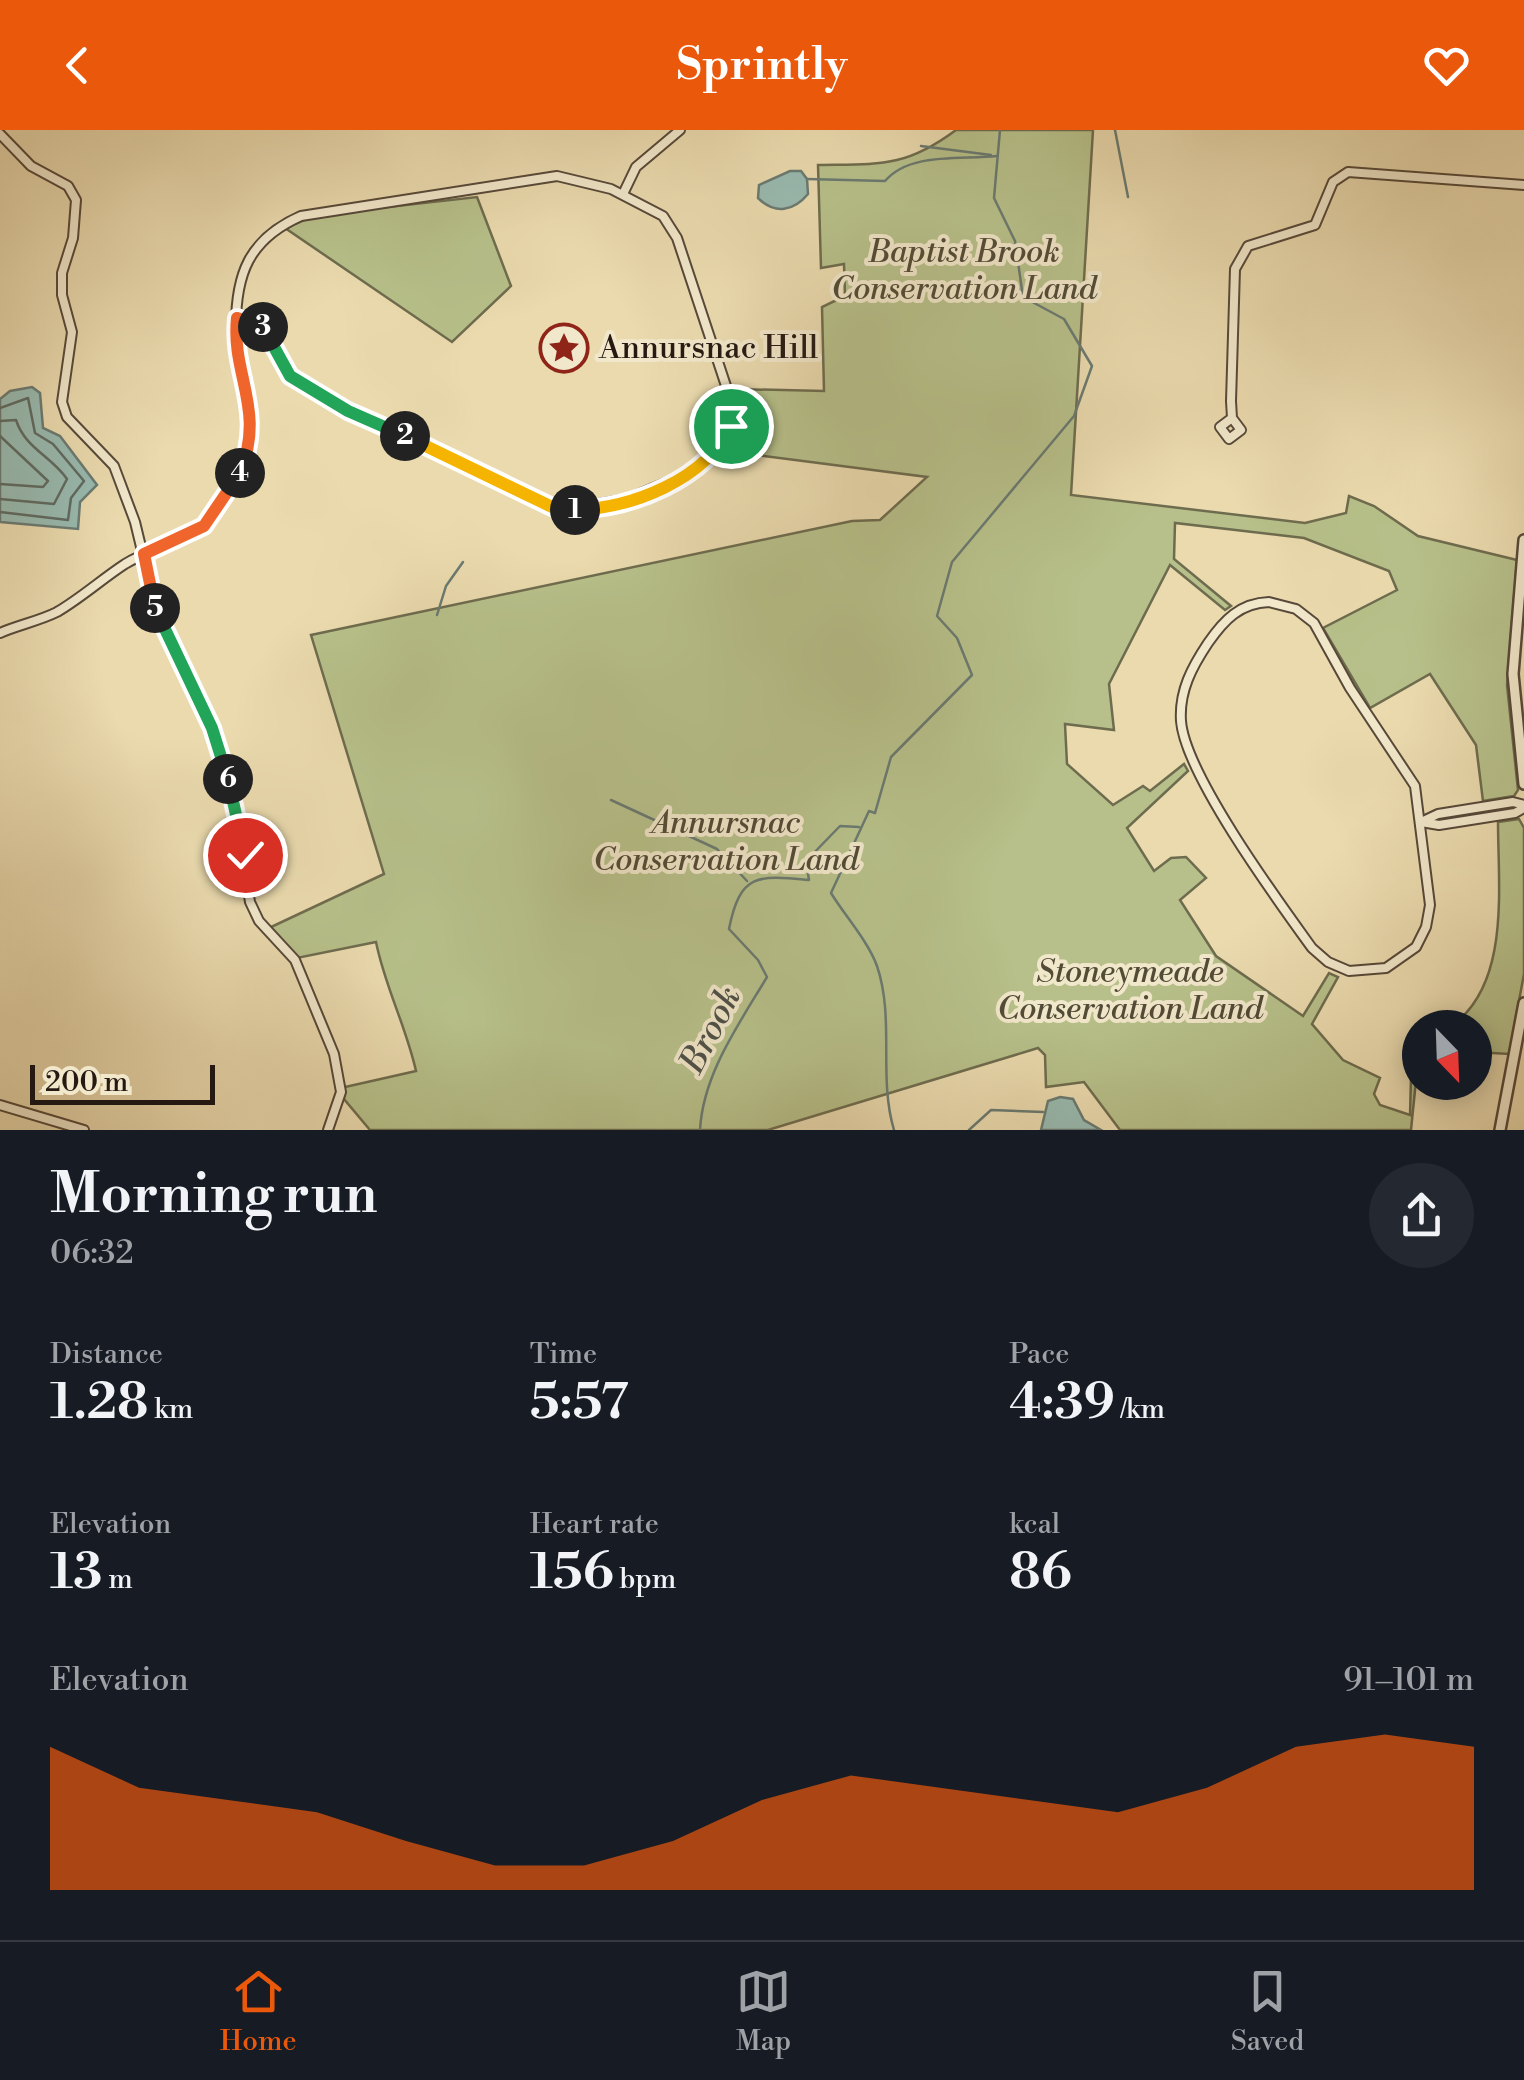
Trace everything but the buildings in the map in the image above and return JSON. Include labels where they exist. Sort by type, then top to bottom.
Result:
[{"type":"street","points":[[622,194],[636,166],[680,130]]},
{"type":"street","points":[[0,134],[31,166],[68,186],[76,200],[73,238],[62,273],[62,295],[72,332],[62,402],[67,417],[114,466],[144,554],[156,608],[212,728],[232,792],[250,902],[259,921],[295,960],[334,1054],[341,1092],[328,1130]]},
{"type":"street","points":[[1232,418],[1236,269],[1244,248],[1312,226],[1323,215],[1332,184],[1346,173],[1524,185]]},
{"type":"street","points":[[0,634],[53,614],[144,554],[204,526],[219,510],[240,472],[252,426],[236,335],[237,318],[242,277],[252,249],[263,236],[301,216],[557,176],[622,194],[663,216],[677,238],[733,407],[725,438],[706,463],[639,496],[581,510],[552,507],[310,389],[290,376],[263,327],[237,318]]},
{"type":"street","points":[[1524,540],[1513,674],[1524,784]]},
{"type":"street","points":[[1269,602],[1292,607],[1310,620],[1412,780],[1421,822],[1430,905],[1420,940],[1405,957],[1376,971],[1349,970],[1328,962],[1307,942],[1185,743],[1181,706],[1188,679],[1228,618],[1247,606],[1269,602]]},
{"type":"street","points":[[1421,822],[1438,814],[1513,802],[1524,806]]},
{"type":"street","points":[[1500,1130],[1524,1003]]},
{"type":"street","points":[[0,1105],[84,1130]]},
{"type":"green space","name":"Annursnac Conservation Land","points":[[956,130],[1093,130],[1071,495],[1305,523],[1346,513],[1349,496],[1374,506],[1418,536],[1517,560],[1507,685],[1518,790],[1514,796],[1483,801],[1476,745],[1430,674],[1370,708],[1323,628],[1397,590],[1389,571],[1304,538],[1175,523],[1174,559],[1231,606],[1225,610],[1170,565],[1109,684],[1114,730],[1065,724],[1067,764],[1113,805],[1143,786],[1150,791],[1184,764],[1188,771],[1127,828],[1154,871],[1171,858],[1186,857],[1206,878],[1180,900],[1216,956],[1303,1016],[1329,973],[1338,977],[1312,1024],[1343,1060],[1380,1078],[1374,1094],[1380,1105],[1410,1115],[1410,1100],[1414,1100],[1411,1130],[1120,1130],[1084,1082],[1046,1087],[1045,1055],[1038,1048],[768,1130],[370,1130],[344,1099],[345,1087],[416,1071],[376,942],[297,958],[269,928],[384,874],[311,635],[852,521],[880,520],[927,477],[725,451],[736,419],[735,389],[824,391],[822,307],[845,296],[844,264],[821,268],[818,165],[891,161],[938,142]]},
{"type":"green space","points":[[477,197],[511,286],[452,342],[285,228],[316,215]]},
{"type":"green space","points":[[1519,819],[1524,828],[1524,974],[1509,1054],[1492,1053],[1492,1010],[1469,1010],[1483,987],[1497,934],[1498,822]]},
{"type":"water","points":[[790,171],[801,171],[807,179],[808,194],[803,200],[778,209],[758,198],[759,185]]},
{"type":"water","points":[[32,387],[40,393],[43,428],[60,436],[97,485],[80,502],[78,529],[0,522],[0,399],[10,391]]},
{"type":"water","points":[[1060,1097],[1073,1099],[1084,1120],[1101,1130],[1041,1130],[1048,1101]]},
{"type":"waterway","points":[[894,1130],[887,1089],[885,1007],[877,966],[831,893],[869,811],[875,813],[891,757],[972,675],[957,638],[937,616],[952,562],[1074,416],[1092,366],[1064,319],[1023,297],[1015,241],[994,198],[1000,130]]},
{"type":"waterway","points":[[1115,130],[1128,197]]},
{"type":"waterway","points":[[921,146],[991,155]]},
{"type":"waterway","points":[[807,179],[885,181],[895,172],[922,161],[997,156]]},
{"type":"waterway","points":[[437,615],[446,586],[463,562]]},
{"type":"waterway","points":[[611,800],[717,849],[747,881]]},
{"type":"waterway","name":"Brook","points":[[700,1130],[715,1069],[767,977],[758,960],[729,929],[739,897],[754,882],[764,879],[809,880],[806,861],[840,826],[859,827]]},
{"type":"waterway","points":[[969,1130],[991,1110],[1043,1112]]},
{"type":"place","name":"Annursnac Hill","points":[[564,348]]},
{"type":"route","points":[[245,855],[232,792],[212,728],[168,641],[144,554],[204,526],[219,510],[240,472],[252,426],[236,335],[237,318],[263,327],[290,376],[310,389],[348,411],[552,507],[581,510],[651,492],[706,463],[731,426]]},
{"type":"park label","name":"Baptist Brook Conservation Land","points":[[964,270]]},
{"type":"park label","name":"Stoneymeade Conservation Land","points":[[1130,990]]}]
